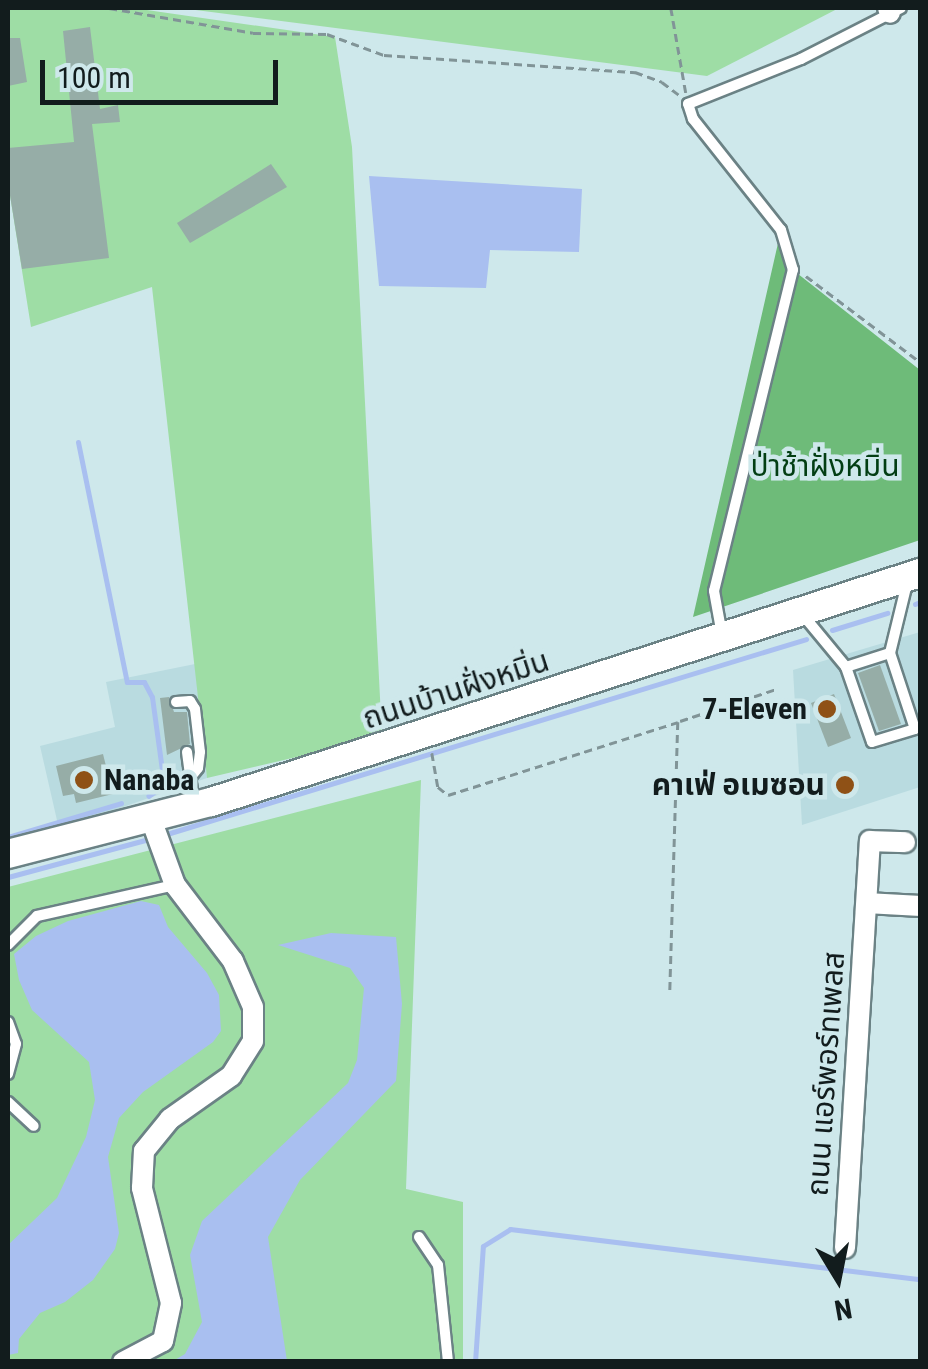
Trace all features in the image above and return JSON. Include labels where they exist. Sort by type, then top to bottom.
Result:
[{"type":"street","name":"ถนนบ้านฝั่งหมิ่น","points":[[8,854],[151,819],[192,792],[722,640],[914,576]]},
{"type":"street","points":[[123,1362],[162,1341],[171,1304],[142,1188],[144,1151],[170,1119],[232,1076],[253,1042],[253,1007],[233,961],[175,885],[151,819]]},
{"type":"street","name":"ถนน แอร์พอร์ทเพลส","points":[[845,1248],[870,841],[905,842]]},
{"type":"street","points":[[867,904],[920,906]]},
{"type":"lane","points":[[722,640],[714,591],[793,270],[781,230],[692,119],[688,104],[801,59],[893,9]]},
{"type":"lane","points":[[802,615],[846,668],[872,742],[915,728],[890,652],[914,576]]},
{"type":"lane","points":[[846,668],[890,652]]},
{"type":"lane","points":[[176,702],[190,701],[195,709],[200,752],[192,792]]},
{"type":"lane","points":[[187,752],[192,792]]},
{"type":"lane","points":[[8,945],[38,916],[175,885]]},
{"type":"lane","points":[[8,1022],[16,1044],[8,1074]]},
{"type":"lane","points":[[8,1102],[34,1126]]},
{"type":"lane","points":[[419,1237],[438,1265],[448,1362]]},
{"type":"path","points":[[109,8],[253,32],[327,34],[384,56],[634,72],[662,82],[688,104]]},
{"type":"path","points":[[671,8],[688,104]]},
{"type":"path","points":[[793,270],[814,280],[920,362]]},
{"type":"path","points":[[431,748],[438,787],[448,795],[776,689]]},
{"type":"path","points":[[670,992],[678,722],[674,723]]},
{"type":"shaded area","points":[[920,632],[920,787],[802,825],[793,670]]},
{"type":"shaded area","points":[[195,664],[207,778],[59,829],[40,746],[115,727],[106,682]]},
{"type":"green space","points":[[8,8],[133,8],[335,37],[352,147],[382,737],[207,778],[152,287],[31,327],[8,183]]},
{"type":"green space","points":[[180,8],[839,8],[707,76]]},
{"type":"green space","name":"ป่าช้าฝั่งหมิ่น","points":[[781,230],[793,270],[920,370],[920,540],[693,617]]},
{"type":"green space","points":[[421,780],[406,1189],[463,1202],[463,1361],[8,1362],[8,887]]},
{"type":"water","points":[[369,176],[582,189],[579,252],[490,250],[486,288],[379,286]]},
{"type":"water","points":[[141,901],[159,905],[168,927],[207,973],[219,995],[221,1031],[213,1042],[143,1092],[119,1118],[108,1157],[119,1233],[115,1249],[93,1280],[65,1302],[40,1313],[19,1339],[18,1353],[8,1355],[8,1245],[57,1198],[86,1137],[95,1100],[89,1062],[32,1010],[19,980],[14,954],[36,936],[68,921]]},
{"type":"water","points":[[331,933],[396,937],[402,1004],[396,1081],[300,1180],[268,1237],[287,1361],[173,1361],[185,1354],[202,1322],[190,1255],[202,1221],[348,1083],[357,1060],[364,988],[350,968],[278,945]]},
{"type":"building","points":[[90,27],[100,109],[118,105],[120,122],[92,124],[109,258],[22,269],[8,183],[8,148],[74,142],[63,31]]},
{"type":"building","points":[[8,38],[20,38],[27,82],[8,86]]},
{"type":"building","points":[[271,164],[287,187],[190,243],[177,223]]},
{"type":"building","points":[[880,665],[901,724],[879,731],[858,673]]},
{"type":"building","points":[[834,694],[851,738],[828,747],[811,703]]},
{"type":"building","points":[[169,697],[174,712],[187,712],[190,744],[167,755],[160,698]]},
{"type":"building","name":"Nanaba","points":[[103,754],[113,794],[76,803],[74,794],[63,796],[56,766]]},
{"type":"waterway","points":[[78,442],[127,682],[144,682],[152,697],[164,785],[148,796]]},
{"type":"waterway","points":[[915,604],[920,602]]},
{"type":"waterway","points":[[832,630],[887,613]]},
{"type":"waterway","points":[[170,833],[806,639]]},
{"type":"waterway","points":[[8,837],[121,803]]},
{"type":"waterway","points":[[8,877],[145,840]]},
{"type":"waterway","points":[[475,1362],[483,1246],[510,1229],[920,1279]]},
{"type":"place","name":"7-Eleven","points":[[827,709]]},
{"type":"place","name":"Nanaba","points":[[84,780]]},
{"type":"place","name":"คาเฟ่ อเมซอน","points":[[845,785]]}]
